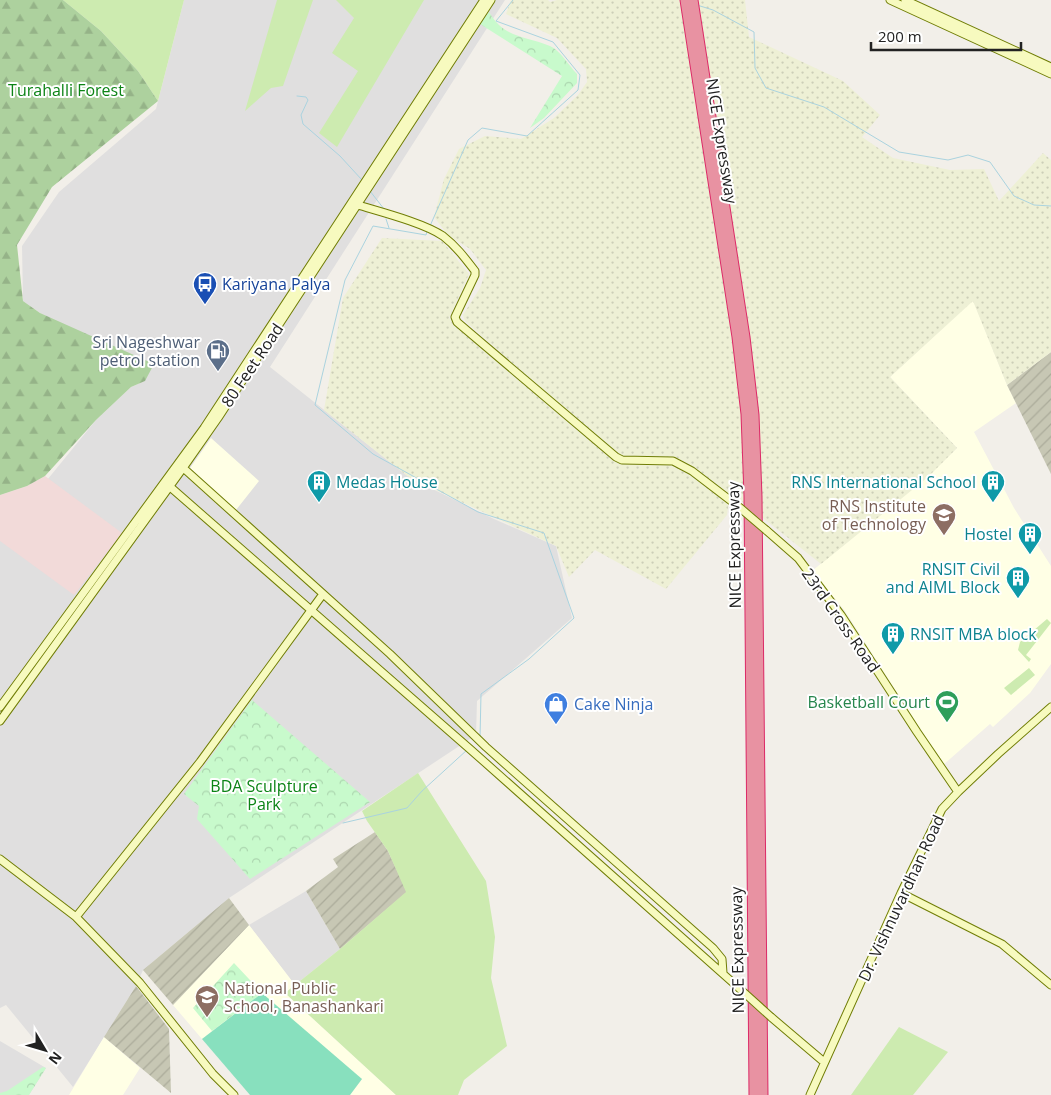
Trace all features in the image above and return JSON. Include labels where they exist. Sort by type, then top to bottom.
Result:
[{"type":"highway","name":"NICE Expressway","points":[[684,0],[691,13],[745,337],[754,415],[757,497],[763,1095]]},
{"type":"highway","name":"NICE Expressway","points":[[693,0],[691,13],[737,337],[746,414],[749,496],[754,1095]]},
{"type":"main road","name":"80 Feet Road","points":[[181,466],[484,0]]},
{"type":"main road","name":"80 Feet Road","points":[[0,707],[181,466],[358,205],[491,0]]},
{"type":"main road","points":[[890,0],[1051,74]]},
{"type":"main road","points":[[905,0],[1051,67]]},
{"type":"main road","name":"23rd Cross Road","points":[[358,205],[431,230],[444,237],[462,253],[475,272],[475,276],[455,317],[457,322],[618,458],[622,460],[673,461],[692,471],[739,507],[798,558],[841,615],[958,792]]},
{"type":"main road","points":[[181,466],[390,654],[472,734],[713,948],[722,959],[723,973]]},
{"type":"main road","name":"80 Feet Road","points":[[0,721],[167,484]]},
{"type":"main road","points":[[167,484],[311,612],[472,750],[824,1062]]},
{"type":"main road","points":[[76,917],[200,762],[323,594]]},
{"type":"main road","name":"Dr. Vishnuvardhan Road","points":[[810,1095],[901,893],[942,809],[1018,735],[1051,707]]},
{"type":"main road","points":[[0,860],[76,917],[140,983],[213,1074],[234,1095]]},
{"type":"main road","points":[[901,893],[1002,944],[1051,985]]},
{"type":"shaded area","points":[[184,0],[505,0],[270,367],[410,478],[494,519],[556,546],[572,618],[477,701],[476,735],[229,898],[143,970],[136,986],[73,1087],[6,1005],[0,1008],[0,500],[43,485],[96,420],[131,387],[145,381],[69,329],[23,301],[22,246],[59,192],[156,109]]},
{"type":"shaded area","points":[[511,0],[548,0],[550,2],[557,0],[745,0],[749,37],[843,81],[880,115],[862,137],[893,158],[950,170],[984,169],[999,201],[1043,153],[1051,160],[1051,352],[1007,385],[973,301],[890,377],[957,448],[928,477],[821,564],[730,492],[727,515],[666,589],[595,550],[569,577],[556,546],[410,478],[324,410],[343,298],[382,238],[442,241],[469,274],[449,318],[608,455],[617,456],[465,321],[463,315],[480,288],[486,270],[470,249],[448,235],[434,217],[444,179],[459,149],[485,136],[521,139],[554,118],[578,95],[587,82],[586,69],[557,38],[506,14]]},
{"type":"shaded area","name":"RNS Institute of Technology","points":[[973,300],[1016,403],[974,432],[1014,508],[1051,566],[1051,664],[1030,693],[993,727],[990,724],[943,765],[845,611],[812,571],[927,477],[957,448],[890,377]]},
{"type":"shaded area","points":[[1051,352],[1051,474],[1007,385]]},
{"type":"shaded area","points":[[211,438],[259,481],[236,510],[190,468]]},
{"type":"shaded area","points":[[45,476],[122,533],[74,595],[0,541],[0,495],[27,486]]},
{"type":"shaded area","points":[[375,832],[388,851],[407,892],[340,949],[306,891],[338,867],[333,859]]},
{"type":"shaded area","points":[[306,891],[340,949],[295,985],[249,925]]},
{"type":"shaded area","points":[[229,898],[249,925],[173,1005],[143,970]]},
{"type":"shaded area","name":"National Public School, Banashankari","points":[[249,925],[295,985],[285,993],[396,1095],[350,1095],[362,1079],[262,994],[202,1039],[173,1005]]},
{"type":"shaded area","points":[[136,986],[169,1029],[171,1093],[104,1037]]},
{"type":"shaded area","points":[[104,1037],[140,1068],[123,1095],[69,1095]]},
{"type":"shaded area","points":[[0,1041],[46,1068],[29,1095],[0,1095]]},
{"type":"green space","name":"Turahalli Forest","points":[[0,0],[63,0],[101,31],[138,71],[158,101],[52,187],[17,245],[23,301],[40,313],[154,364],[145,381],[131,387],[96,420],[45,476],[27,486],[0,495]]},
{"type":"green space","points":[[63,0],[184,0],[158,101],[138,71],[101,31]]},
{"type":"green space","points":[[277,0],[313,0],[283,86],[271,88],[245,111]]},
{"type":"green space","points":[[336,0],[424,0],[337,147],[319,133],[358,71],[332,53],[354,18]]},
{"type":"green space","points":[[489,12],[495,21],[508,32],[554,48],[577,74],[577,83],[544,118],[530,128],[562,76],[480,24]]},
{"type":"green space","points":[[1047,619],[1051,623],[1026,655],[1031,659],[1029,662],[1018,650],[1020,642]]},
{"type":"green space","points":[[1029,668],[1035,675],[1011,695],[1004,688]]},
{"type":"green space","name":"BDA Sculpture Park","points":[[252,700],[370,802],[250,879],[197,819],[199,806],[184,794]]},
{"type":"green space","points":[[418,773],[486,881],[495,937],[491,978],[507,1046],[464,1080],[458,1095],[396,1095],[285,993],[406,892],[388,851],[362,811]]},
{"type":"green space","points":[[234,963],[262,993],[212,1031],[193,1008]]},
{"type":"green space","points":[[262,993],[362,1079],[350,1095],[250,1095],[202,1039]]},
{"type":"green space","points":[[899,1027],[948,1052],[913,1095],[851,1095]]},
{"type":"green space","points":[[43,1067],[46,1068],[29,1095],[0,1095],[0,1093],[7,1091]]},
{"type":"waterway","points":[[430,226],[468,140],[482,128],[527,136],[578,90],[580,75],[553,42],[496,21],[513,0]]},
{"type":"waterway","points":[[697,5],[713,10],[754,32],[755,68],[766,88],[824,107],[899,152],[948,160],[968,155],[990,162],[1014,196],[1034,205],[1051,206]]},
{"type":"waterway","points":[[297,96],[306,97],[308,100],[301,115],[303,124],[340,156],[362,180]]},
{"type":"waterway","points":[[370,191],[384,209]]},
{"type":"waterway","points":[[386,219],[389,228]]},
{"type":"waterway","points":[[427,231],[426,235],[373,226],[345,280],[315,405],[373,454],[478,512],[544,533],[574,618],[529,659],[481,694],[480,738]]},
{"type":"waterway","points":[[343,823],[407,808],[422,791],[467,750]]},
{"type":"place","name":"Kariyana Palya","points":[[205,305]]},
{"type":"place","name":"Sri Nageshwar petrol station","points":[[218,372]]},
{"type":"place","name":"Medas House","points":[[319,503]]},
{"type":"place","name":"RNS International School","points":[[993,503]]},
{"type":"place","name":"RNS Institute of Technology","points":[[944,536]]},
{"type":"place","name":"Hostel","points":[[1030,555]]},
{"type":"place","name":"RNSIT Civil and AIML Block","points":[[1018,599]]},
{"type":"place","name":"RNSIT MBA block","points":[[893,655]]},
{"type":"place","name":"Basketball Court","points":[[947,723]]},
{"type":"place","name":"Cake Ninja","points":[[556,725]]},
{"type":"place","name":"National Public School, Banashankari","points":[[207,1018]]}]
